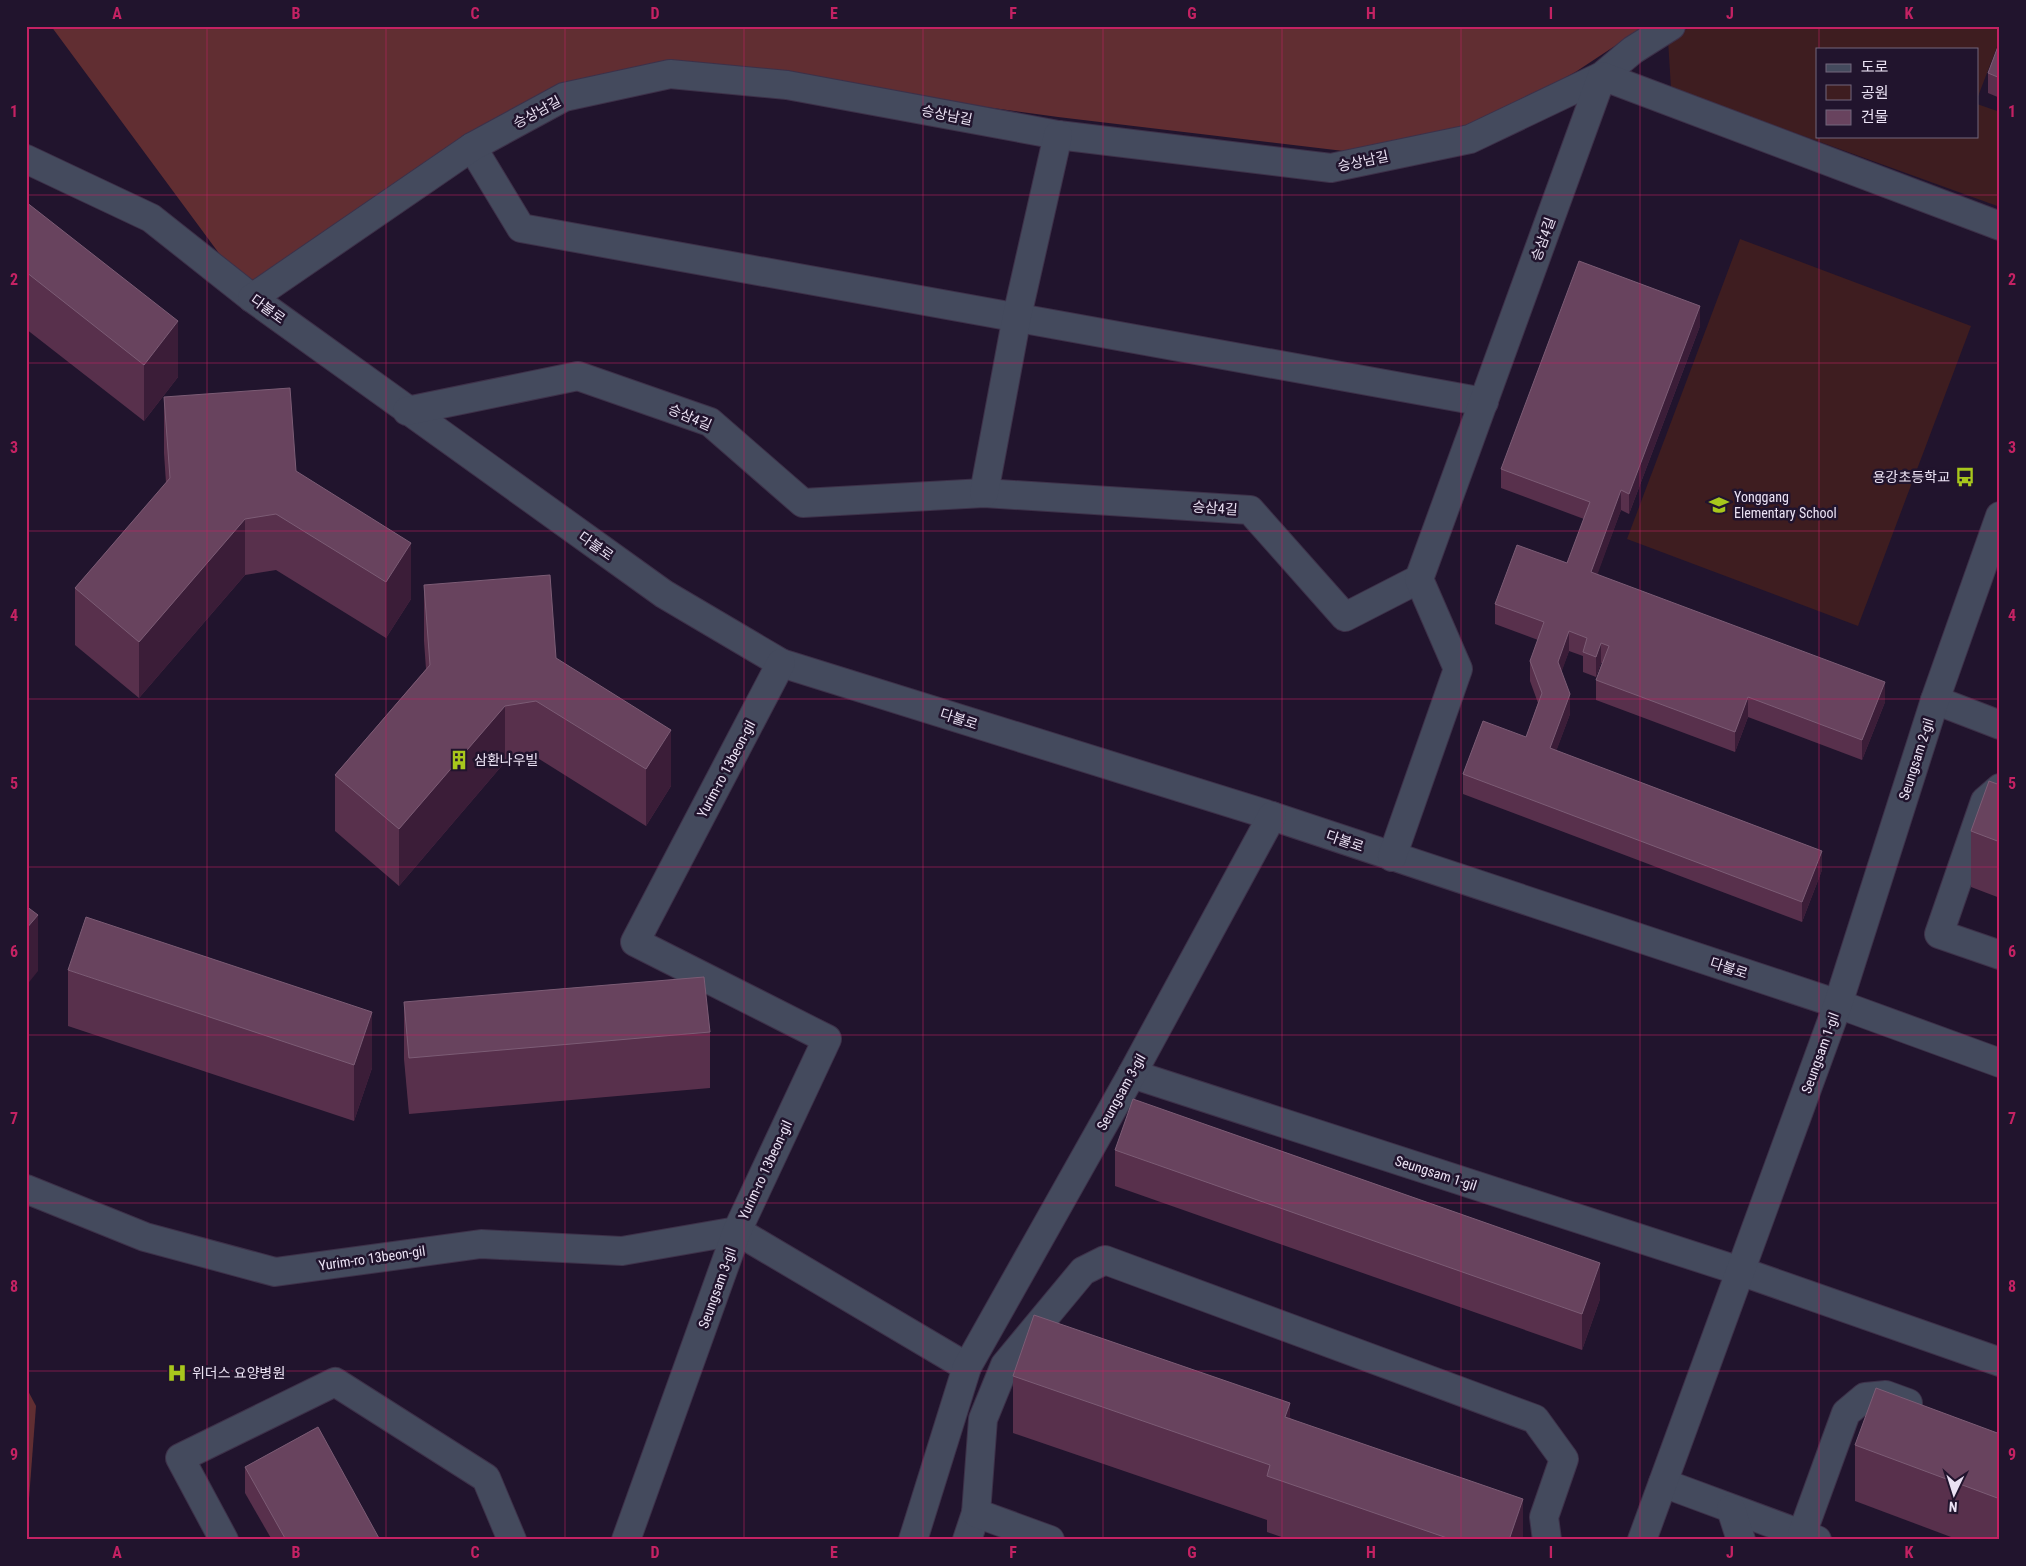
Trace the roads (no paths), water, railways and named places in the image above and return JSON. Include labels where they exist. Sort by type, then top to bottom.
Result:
[{"type":"street","name":"승상남길","points":[[252,298],[472,147],[564,97],[670,74],[787,85],[1058,135],[1330,168],[1470,139],[1602,76],[1633,50],[1671,26]]},
{"type":"street","points":[[1602,76],[2000,226]]},
{"type":"street","name":"승삼4길","points":[[407,411],[578,376],[710,422],[803,504],[984,493],[1250,510],[1345,618],[1420,579],[1602,76]]},
{"type":"street","points":[[984,493],[1017,316],[1058,135]]},
{"type":"street","points":[[472,147],[521,228],[1017,316],[1484,402]]},
{"type":"street","name":"다불로","points":[[26,158],[152,218],[252,298],[664,594],[781,663],[1272,816],[1838,1004],[2000,1063]]},
{"type":"street","name":"Seungsam 2-gil","points":[[1838,1004],[1935,700],[2000,516]]},
{"type":"street","points":[[1392,857],[1458,669],[1420,579]]},
{"type":"street","name":"Yurim-ro 13beon-gil","points":[[26,1189],[145,1237],[275,1272],[480,1244],[622,1251],[737,1231],[827,1039],[635,942],[781,663]]},
{"type":"street","points":[[1935,700],[2000,725]]},
{"type":"street","points":[[2000,788],[1985,801],[1939,934],[2000,955]]},
{"type":"street","name":"Seungsam 3-gil","points":[[913,1540],[966,1367],[1132,1074],[1272,816]]},
{"type":"street","name":"Seungsam 1-gil","points":[[1642,1540],[1838,1004]]},
{"type":"street","name":"Seungsam 1-gil","points":[[1132,1074],[1740,1271],[2000,1362]]},
{"type":"street","name":"Seungsam 3-gil","points":[[626,1540],[737,1231],[966,1367]]},
{"type":"street","points":[[967,1540],[976,1513],[983,1420],[1005,1365],[1083,1271],[1105,1260],[1535,1419],[1564,1460],[1538,1522]]},
{"type":"street","points":[[1027,1337],[1055,1347]]},
{"type":"street","points":[[224,1540],[180,1458],[334,1382],[486,1478],[512,1540]]},
{"type":"street","points":[[1663,1483],[1809,1537],[1846,1413],[1864,1397],[1886,1395],[1930,1410]]},
{"type":"street","points":[[1731,1509],[1741,1540]]},
{"type":"street","points":[[976,1513],[1050,1540]]},
{"type":"place","name":"용강초등학교","points":[[1965,477]]},
{"type":"place","name":"Yonggang Elementary School","points":[[1719,505]]},
{"type":"place","name":"삼환나우빌","points":[[459,760]]},
{"type":"place","name":"위더스 요양병원","points":[[177,1373]]}]
